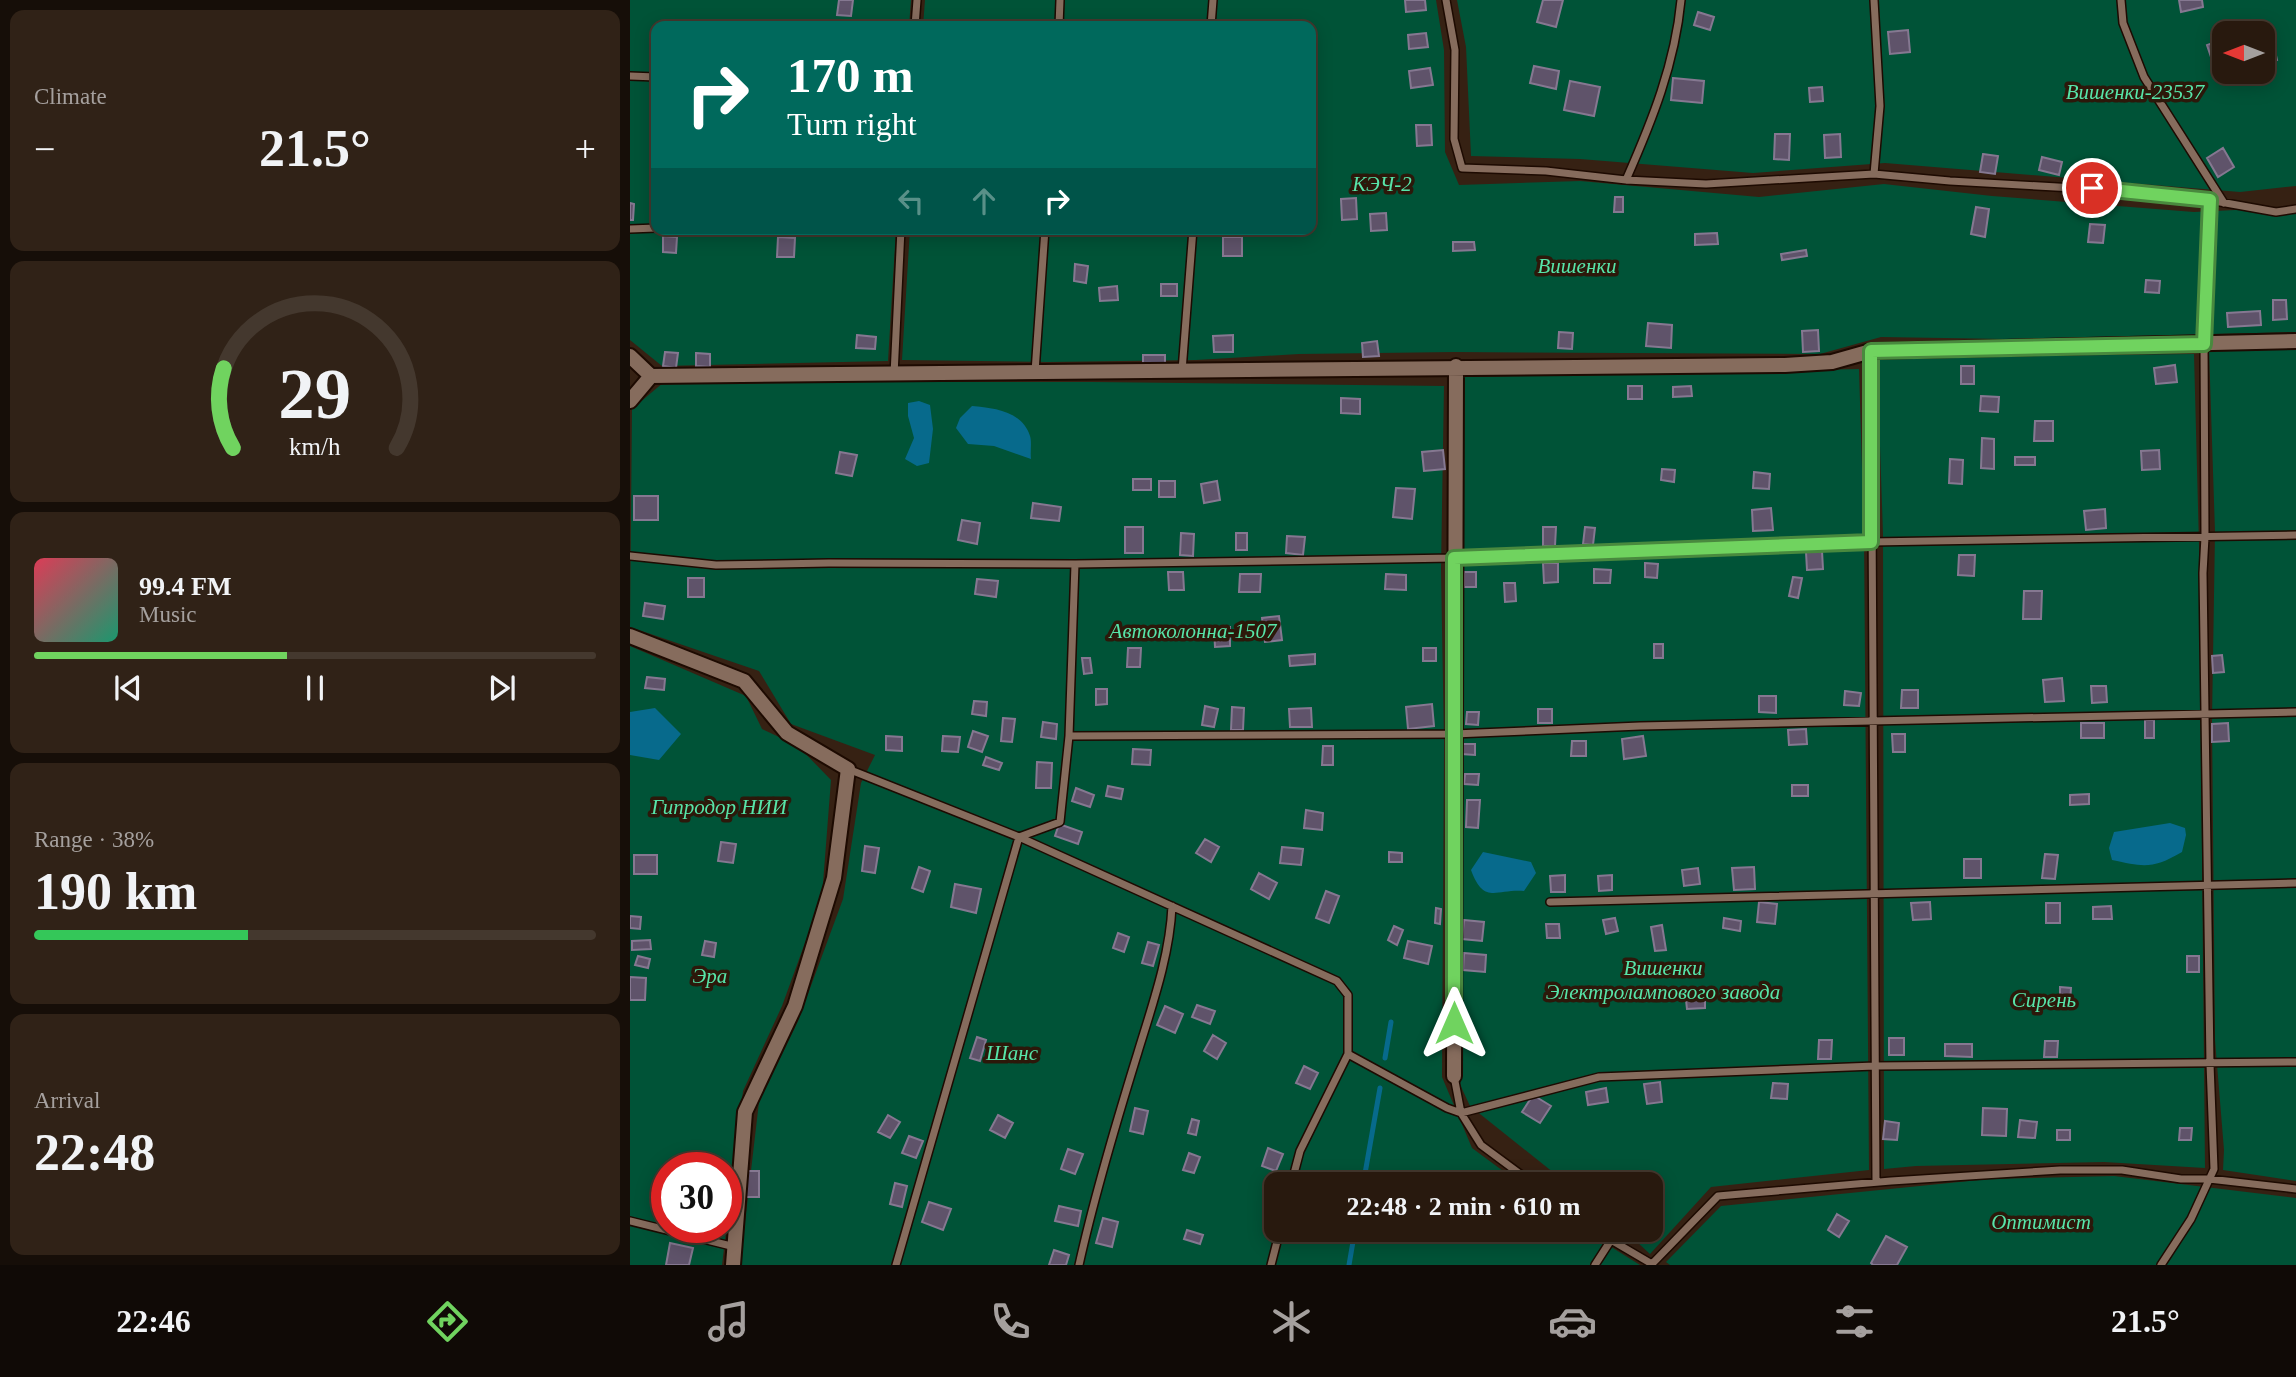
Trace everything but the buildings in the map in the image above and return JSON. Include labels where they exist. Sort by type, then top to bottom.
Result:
[{"type":"street","points":[[630,356],[651,376],[1035,374],[1456,366],[1785,365],[1832,362],[1871,351],[2296,341]]},
{"type":"street","points":[[1454,1076],[1456,366]]},
{"type":"street","points":[[630,401],[651,376]]},
{"type":"street","points":[[630,636],[744,681],[787,733],[848,769],[834,878],[795,1006],[745,1112],[733,1265]]},
{"type":"lane","points":[[915,21],[917,0]]},
{"type":"lane","points":[[1059,21],[1060,0]]},
{"type":"lane","points":[[1211,21],[1213,0]]},
{"type":"lane","points":[[1446,0],[1455,50],[1454,139],[1462,168],[1546,171],[1626,180],[1706,184],[1874,174],[1950,181],[2092,188],[2210,200],[2276,212],[2296,209]]},
{"type":"lane","points":[[1626,180],[1662,93],[1678,29],[1681,0]]},
{"type":"lane","points":[[1874,0],[1880,106],[1874,174]]},
{"type":"lane","points":[[2121,0],[2123,23],[2144,77],[2224,203]]},
{"type":"lane","points":[[630,76],[651,77]]},
{"type":"lane","points":[[2161,1265],[2191,1219],[2214,1169],[2203,573],[2204,344],[2210,200]]},
{"type":"lane","points":[[630,229],[651,228]]},
{"type":"lane","points":[[894,375],[901,235]]},
{"type":"lane","points":[[1035,374],[1045,235]]},
{"type":"lane","points":[[1182,372],[1193,235]]},
{"type":"lane","points":[[1871,351],[1876,1182]]},
{"type":"lane","points":[[630,556],[716,565],[1075,564],[1454,558],[1871,542],[2296,535]]},
{"type":"lane","points":[[1019,837],[1060,822],[1069,736],[1075,564]]},
{"type":"lane","points":[[1069,736],[1454,734],[1640,726],[2296,712]]},
{"type":"lane","points":[[848,769],[1019,837],[1337,981],[1348,995],[1348,1054],[1300,1151],[1294,1172]]},
{"type":"lane","points":[[896,1265],[1019,837]]},
{"type":"lane","points":[[1550,902],[2296,883]]},
{"type":"lane","points":[[1079,1265],[1096,1193],[1171,929],[1172,906]]},
{"type":"lane","points":[[1348,1054],[1461,1113],[1599,1077],[1875,1066],[2210,1065],[2296,1062]]},
{"type":"lane","points":[[1454,1076],[1461,1113],[1481,1145],[1517,1172]]},
{"type":"lane","points":[[1614,1242],[1653,1265],[1718,1196],[1876,1182],[2060,1170],[2122,1170],[2181,1179],[2209,1179],[2296,1189]]},
{"type":"lane","points":[[630,1221],[736,1248]]},
{"type":"lane","points":[[1271,1265],[1277,1242]]},
{"type":"lane","points":[[1595,1265],[1610,1242]]},
{"type":"green space","points":[[630,0],[911,0],[909,21],[651,21],[651,235],[896,235],[888,361],[662,366],[630,340]]},
{"type":"green space","name":"Вишенки","points":[[925,0],[1436,0],[1444,50],[1445,152],[1459,185],[1580,181],[1759,197],[1884,184],[1992,196],[2194,212],[2296,207],[2296,332],[2006,339],[1881,337],[1820,354],[1454,352],[1299,354],[1196,360],[902,360],[910,235],[1316,235],[1316,21],[923,21]]},
{"type":"green space","name":"Вишенки-23537","points":[[1457,0],[2296,0],[2296,186],[2240,192],[1885,163],[1753,173],[1580,159],[1471,156],[1466,47]]},
{"type":"green space","points":[[2296,347],[2296,1181],[2223,1170],[2224,1150],[2215,1040],[2212,720],[2215,532],[2209,349]]},
{"type":"green space","name":"Сирень","points":[[2194,354],[2199,545],[2205,1168],[2104,1162],[1884,1169],[1883,534],[1877,358]]},
{"type":"green space","name":"Вишенки Электролампового завода","points":[[1859,369],[1864,534],[1869,1170],[1711,1187],[1663,1240],[1663,1172],[1553,1172],[1470,1106],[1457,1078],[1462,377]]},
{"type":"green space","points":[[664,382],[1093,382],[1444,386],[1441,569],[1444,742],[1442,1077],[1472,1148],[1504,1172],[1264,1172],[1264,1242],[1603,1242],[1640,1265],[740,1265],[759,1102],[798,1021],[843,899],[861,783],[875,755],[791,724],[759,671],[630,627],[632,409]]},
{"type":"green space","points":[[630,646],[746,696],[762,729],[798,746],[831,780],[822,896],[782,1006],[743,1091],[736,1152],[651,1152],[651,1243],[725,1243],[722,1265],[630,1265]]},
{"type":"green space","name":"Оптимист","points":[[2114,1176],[2296,1198],[2296,1265],[1670,1265],[1666,1262],[1721,1206],[1989,1179]]},
{"type":"green space","name":"Вишенки Электролампового завода","points":[[1637,1242],[1661,1242],[1650,1254]]},
{"type":"water","points":[[919,401],[930,405],[933,429],[929,463],[917,466],[905,459],[914,438],[908,416],[908,403]]},
{"type":"water","points":[[972,406],[1006,412],[1021,421],[1030,436],[1031,459],[994,446],[968,444],[956,428],[960,418]]},
{"type":"water","points":[[655,708],[681,734],[659,760],[630,755],[630,712]]},
{"type":"water","points":[[2170,823],[2185,828],[2182,852],[2148,865],[2112,860],[2109,848],[2114,832]]},
{"type":"water","points":[[1483,852],[1531,862],[1536,873],[1524,891],[1486,891],[1476,881],[1471,870]]},
{"type":"waterway","points":[[1385,1058],[1391,1022]]},
{"type":"waterway","points":[[1365,1172],[1380,1088]]},
{"type":"waterway","points":[[1349,1265],[1353,1242]]},
{"type":"route","points":[[1454,1023],[1454,558],[1871,542],[1871,351],[2204,344],[2210,200],[2092,188]]},
{"type":"park label","name":"КЭЧ-2","points":[[1382,184]]},
{"type":"park label","name":"Автоколонна-1507","points":[[1193,631]]},
{"type":"park label","name":"Гипродор НИИ","points":[[719,807]]},
{"type":"park label","name":"Эра","points":[[710,976]]},
{"type":"park label","name":"Шанс","points":[[1012,1053]]}]
